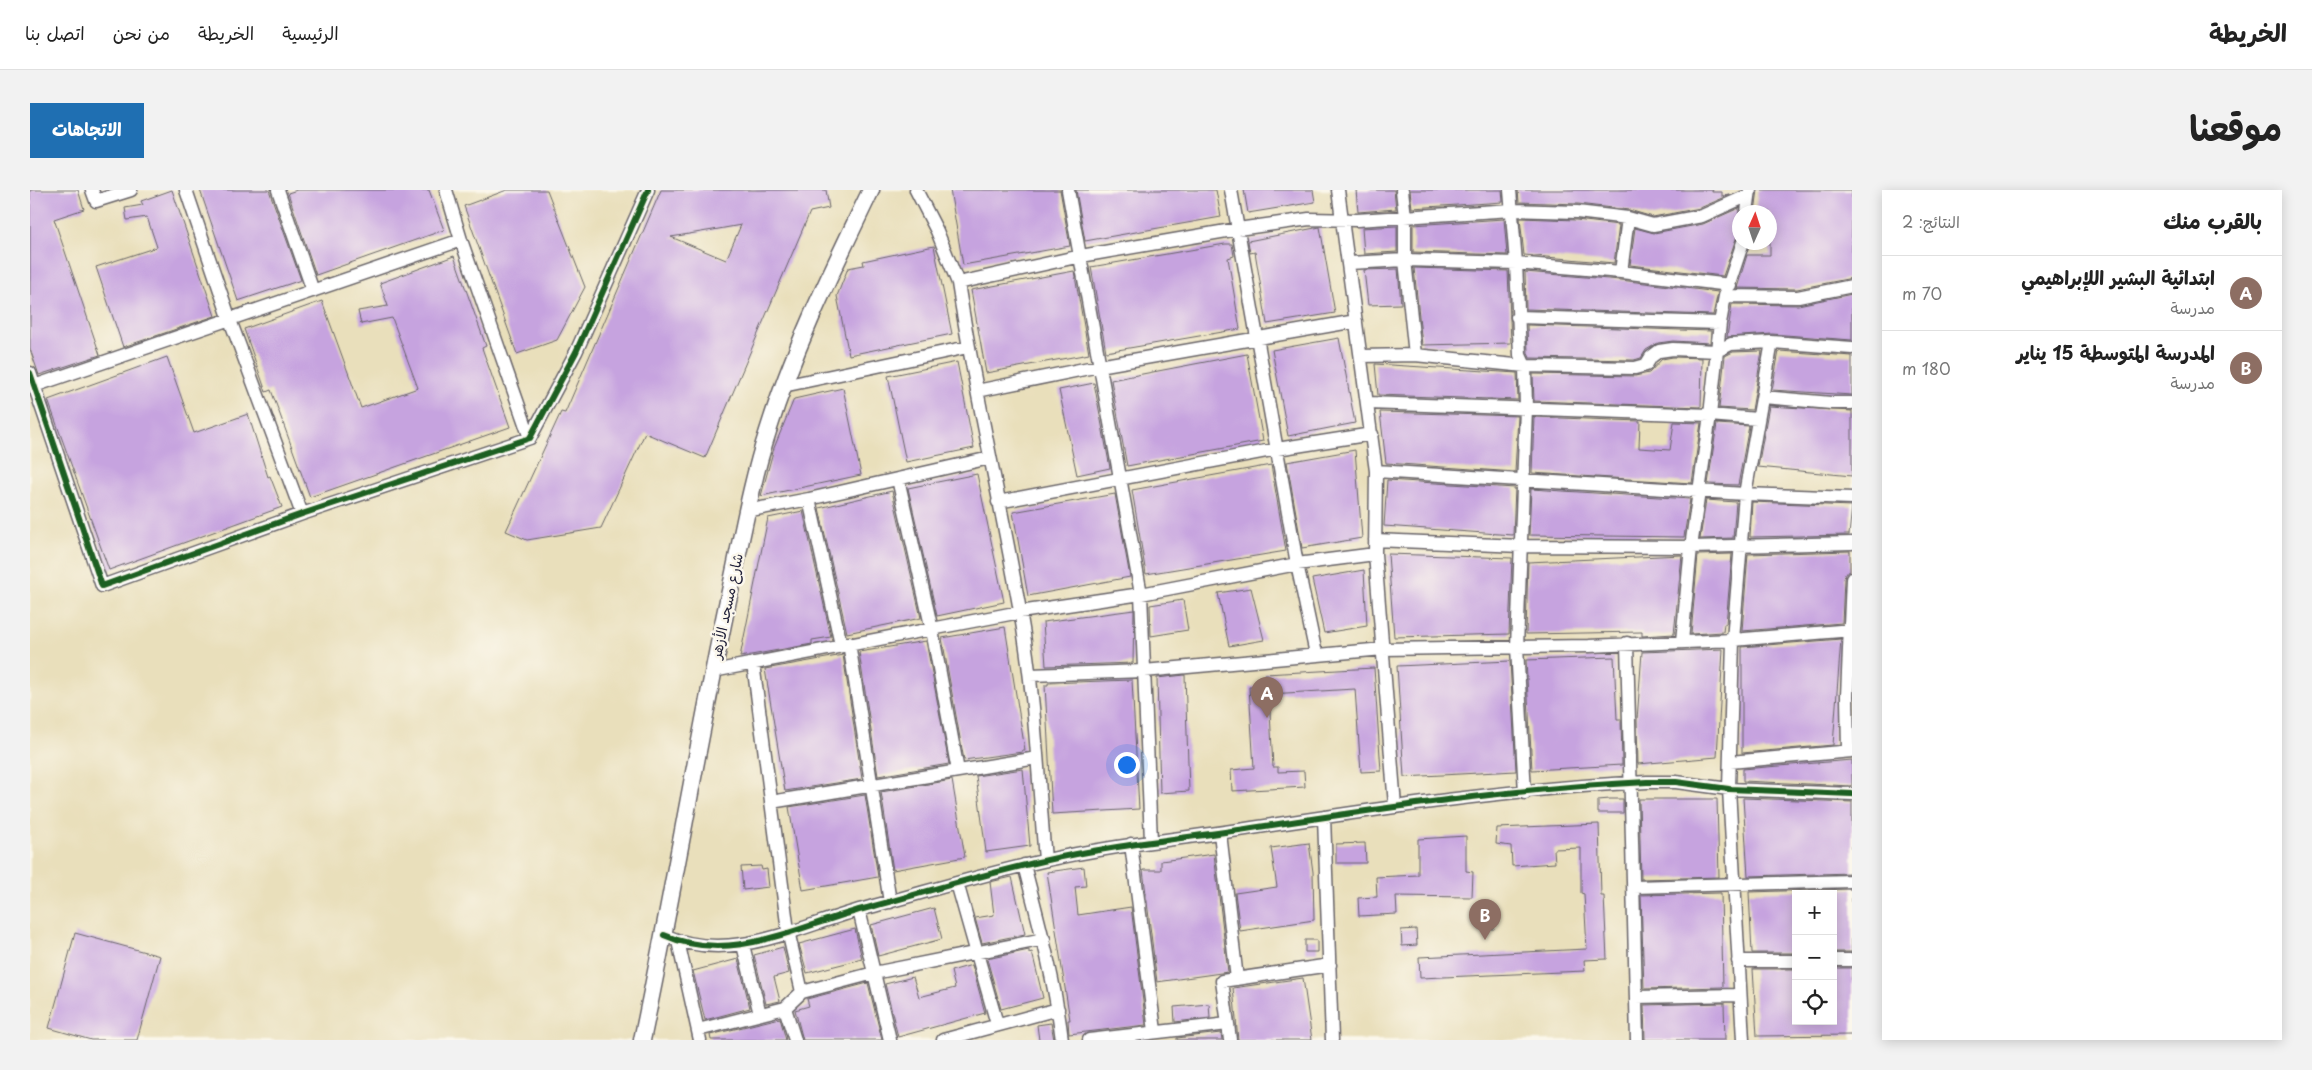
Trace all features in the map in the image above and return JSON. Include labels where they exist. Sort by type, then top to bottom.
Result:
[{"type":"street","points":[[92,190],[96,202],[131,190]]},
{"type":"street","points":[[186,190],[230,320],[302,514]]},
{"type":"street","points":[[278,190],[313,291]]},
{"type":"street","points":[[446,190],[461,240],[530,438]]},
{"type":"street","points":[[30,373],[102,586],[302,514],[530,438],[576,352],[648,190]]},
{"type":"street","name":"شارع مسجد الأزهر","points":[[642,1040],[671,938],[713,671],[746,511],[767,433],[783,386],[816,304],[871,190]]},
{"type":"street","points":[[916,190],[937,231],[958,283],[968,346],[1020,612],[1030,675],[1045,860]]},
{"type":"street","points":[[1068,190],[1141,594],[1151,841]]},
{"type":"street","points":[[1231,190],[1297,564],[1316,654]]},
{"type":"street","points":[[1338,190],[1376,471],[1375,554],[1395,806]]},
{"type":"street","points":[[1402,190],[1405,217],[1405,260],[1415,354]]},
{"type":"street","points":[[1510,190],[1516,263],[1520,355],[1525,366],[1526,408],[1518,647],[1525,793]]},
{"type":"street","points":[[958,283],[1081,256],[1238,229],[1309,219],[1405,217],[1512,210],[1577,212],[1628,218],[1653,225],[1695,218],[1749,192]]},
{"type":"street","points":[[1747,205],[1749,192]]},
{"type":"street","points":[[1621,272],[1628,218]]},
{"type":"street","points":[[34,386],[461,240]]},
{"type":"street","points":[[1682,641],[1691,547],[1710,415],[1720,323],[1727,290],[1740,250]]},
{"type":"street","points":[[1349,262],[1405,260],[1516,263],[1621,272],[1727,290],[1798,297],[1852,286]]},
{"type":"street","points":[[1517,317],[1720,323]]},
{"type":"street","points":[[977,390],[1099,366],[1356,321]]},
{"type":"street","points":[[1361,356],[1415,354],[1525,366],[1635,368],[1646,365],[1651,357],[1659,351],[1673,349],[1717,351],[1730,344],[1772,342],[1852,348]]},
{"type":"street","points":[[1743,1040],[1729,788],[1733,640],[1745,494],[1772,342]]},
{"type":"street","points":[[783,386],[968,346]]},
{"type":"street","points":[[1763,397],[1852,403]]},
{"type":"street","points":[[1368,403],[1710,415],[1757,419]]},
{"type":"street","points":[[998,502],[1277,449],[1372,434]]},
{"type":"street","points":[[746,511],[809,499],[990,458]]},
{"type":"street","points":[[1376,471],[1745,494],[1852,498]]},
{"type":"street","points":[[898,478],[932,630],[958,771]]},
{"type":"street","points":[[809,499],[845,644],[872,786],[890,902]]},
{"type":"street","points":[[1375,540],[1521,546],[1691,547],[1852,542]]},
{"type":"street","points":[[713,671],[845,644],[932,630],[1020,612],[1141,594],[1297,564],[1375,554]]},
{"type":"street","points":[[1730,762],[1850,751],[1846,696],[1852,579]]},
{"type":"street","points":[[1030,675],[1144,671],[1383,649],[1733,640],[1850,630]]},
{"type":"street","points":[[1627,643],[1637,1040]]},
{"type":"street","points":[[753,663],[788,931],[802,992]]},
{"type":"street","points":[[771,802],[1037,758]]},
{"type":"street","points":[[1044,939],[977,954],[874,973],[802,992],[785,1008],[760,1014],[699,1035],[671,938],[723,947],[755,943],[859,910],[957,882],[1045,860],[1131,844],[1220,833],[1395,806],[1630,783],[1676,782],[1729,788],[1852,794]]},
{"type":"street","points":[[1324,817],[1332,1040]]},
{"type":"street","points":[[1220,833],[1237,979]]},
{"type":"street","points":[[1131,844],[1155,1031]]},
{"type":"street","points":[[1024,866],[1044,939],[1062,1040]]},
{"type":"street","points":[[1634,887],[1852,881]]},
{"type":"street","points":[[957,882],[997,1024]]},
{"type":"street","points":[[859,910],[890,1040]]},
{"type":"street","points":[[744,945],[760,1014]]},
{"type":"street","points":[[1837,960],[1852,960]]},
{"type":"street","points":[[1738,961],[1792,961]]},
{"type":"street","points":[[1230,1040],[1222,981],[1330,965]]},
{"type":"street","points":[[1636,998],[1740,995]]},
{"type":"street","points":[[785,1008],[795,1040]]},
{"type":"street","points":[[943,1040],[997,1024],[1058,1010]]},
{"type":"street","points":[[1089,1040],[1228,1024]]},
{"type":"building","points":[[30,190],[78,190],[84,209],[54,219],[100,355],[39,375],[30,349]]},
{"type":"building","points":[[172,190],[215,316],[123,347],[96,267],[157,247],[147,217],[127,220],[125,208],[143,205],[141,201]]},
{"type":"building","points":[[200,190],[269,190],[301,280],[238,301]]},
{"type":"building","points":[[297,190],[429,190],[444,230],[316,275],[288,193]]},
{"type":"building","points":[[507,190],[547,190],[585,287],[557,340],[517,354],[464,206]]},
{"type":"building","points":[[661,190],[826,190],[829,208],[810,212],[705,458],[645,433],[601,528],[527,540],[506,531],[561,412],[565,413]],"holes":[[[741,225],[726,260],[671,237]]]},
{"type":"building","points":[[950,190],[1060,190],[1070,246],[963,265]]},
{"type":"building","points":[[1076,190],[1216,190],[1221,217],[1085,241]]},
{"type":"building","points":[[1244,190],[1313,190],[1315,202],[1248,213]]},
{"type":"building","points":[[1356,190],[1394,190],[1396,209],[1358,212]]},
{"type":"building","points":[[1410,190],[1502,190],[1503,202],[1412,208]]},
{"type":"building","points":[[1518,190],[1713,190],[1712,192],[1722,192],[1722,196],[1730,195],[1700,208],[1653,217],[1629,210],[1578,204],[1519,202]]},
{"type":"building","points":[[1758,190],[1852,190],[1852,278],[1797,289],[1737,288],[1747,255],[1770,255],[1770,250],[1777,250],[1777,205],[1756,205]]},
{"type":"building","points":[[1732,211],[1732,250],[1723,276],[1630,265],[1635,228],[1654,233],[1703,224]]},
{"type":"building","points":[[1520,218],[1576,220],[1619,225],[1614,263],[1524,255]]},
{"type":"building","points":[[1504,219],[1507,255],[1413,252],[1413,225]]},
{"type":"building","points":[[1397,226],[1397,252],[1364,254],[1362,228]]},
{"type":"building","points":[[1320,227],[1335,313],[1267,324],[1255,252],[1250,253],[1248,241]]},
{"type":"building","points":[[1232,244],[1234,256],[1228,258],[1240,329],[1106,352],[1091,267]]},
{"type":"building","points":[[934,246],[952,334],[849,355],[837,296],[848,268],[864,265],[863,261]]},
{"type":"building","points":[[454,256],[486,346],[482,348],[510,427],[310,497],[271,390],[266,392],[244,329],[322,301],[361,408],[418,388],[392,318],[361,324],[358,311],[388,306],[380,283]]},
{"type":"building","points":[[1414,268],[1508,271],[1511,343],[1422,345]]},
{"type":"building","points":[[1398,269],[1401,304],[1368,305],[1364,270]]},
{"type":"building","points":[[1074,271],[1089,354],[986,373],[971,290]]},
{"type":"building","points":[[1525,272],[1620,280],[1718,292],[1713,315],[1526,309]]},
{"type":"building","points":[[1852,294],[1852,340],[1772,334],[1727,337],[1732,304],[1798,305]]},
{"type":"building","points":[[1527,325],[1711,331],[1710,343],[1673,341],[1658,343],[1646,350],[1641,358],[1634,360],[1530,358],[1528,353]]},
{"type":"building","points":[[1339,338],[1355,423],[1288,436],[1272,350]]},
{"type":"building","points":[[1762,351],[1752,410],[1719,408],[1725,356],[1733,352]]},
{"type":"building","points":[[1779,351],[1852,356],[1852,395],[1772,390]]},
{"type":"building","points":[[1247,354],[1263,441],[1127,466],[1111,380]]},
{"type":"building","points":[[167,357],[194,433],[248,414],[268,477],[270,476],[282,507],[109,570],[48,400]]},
{"type":"building","points":[[1673,357],[1702,358],[1701,407],[1534,401],[1533,374],[1635,376],[1649,373],[1662,359]]},
{"type":"building","points":[[957,362],[974,448],[906,462],[888,376]]},
{"type":"building","points":[[1375,364],[1517,373],[1518,400],[1378,395]]},
{"type":"building","points":[[1094,383],[1110,468],[1077,475],[1059,390]]},
{"type":"building","points":[[843,388],[861,475],[761,496],[774,448],[794,399]]},
{"type":"building","points":[[1769,406],[1852,411],[1852,476],[1758,467]]},
{"type":"building","points":[[1380,412],[1518,416],[1515,472],[1386,463]]},
{"type":"building","points":[[1534,417],[1640,421],[1639,448],[1670,450],[1674,422],[1701,423],[1692,483],[1532,473]]},
{"type":"building","points":[[1717,424],[1749,426],[1738,485],[1708,484]]},
{"type":"building","points":[[1355,450],[1362,538],[1302,548],[1287,462]]},
{"type":"building","points":[[1271,465],[1286,551],[1146,574],[1132,490]]},
{"type":"building","points":[[977,474],[1004,602],[937,616],[908,488]]},
{"type":"building","points":[[1387,480],[1515,488],[1513,535],[1384,526]]},
{"type":"building","points":[[1531,489],[1690,499],[1684,537],[1529,535]]},
{"type":"building","points":[[892,491],[921,618],[847,633],[819,508]]},
{"type":"building","points":[[1115,494],[1130,577],[1028,596],[1013,512]]},
{"type":"building","points":[[1706,500],[1736,502],[1733,538],[1700,539]]},
{"type":"building","points":[[1752,502],[1852,506],[1849,535],[1750,537]]},
{"type":"building","points":[[803,511],[831,637],[812,640],[812,644],[740,657],[768,518]]},
{"type":"building","points":[[1850,551],[1850,571],[1845,574],[1844,579],[1842,623],[1742,631],[1748,554]]},
{"type":"building","points":[[1388,554],[1512,558],[1509,634],[1394,637]]},
{"type":"building","points":[[1732,554],[1726,624],[1724,624],[1723,632],[1691,634],[1698,555]]},
{"type":"building","points":[[1682,555],[1674,634],[1642,636],[1642,632],[1526,634],[1528,562]]},
{"type":"building","points":[[1364,570],[1367,626],[1324,633],[1312,579]]},
{"type":"building","points":[[1251,588],[1264,640],[1229,646],[1218,593]]},
{"type":"building","points":[[1183,600],[1188,630],[1151,636],[1150,605]]},
{"type":"building","points":[[1134,610],[1133,663],[1046,666],[1043,622]]},
{"type":"building","points":[[1005,627],[1025,750],[964,760],[942,638]]},
{"type":"building","points":[[1841,639],[1833,745],[1742,753],[1742,647]]},
{"type":"building","points":[[926,641],[949,764],[878,776],[859,652]]},
{"type":"building","points":[[1723,649],[1717,757],[1638,764],[1637,720],[1642,652]]},
{"type":"building","points":[[843,655],[862,779],[785,791],[765,669]]},
{"type":"building","points":[[1614,657],[1617,719],[1621,719],[1622,765],[1532,770],[1526,660]]},
{"type":"building","points":[[1510,661],[1516,771],[1404,777],[1397,666]]},
{"type":"building","points":[[1374,668],[1381,771],[1361,772],[1355,689],[1269,694],[1273,767],[1278,767],[1278,772],[1304,771],[1305,787],[1232,791],[1231,770],[1254,768],[1249,687],[1265,687],[1265,674]]},
{"type":"building","points":[[1185,675],[1189,791],[1160,793],[1157,678]]},
{"type":"building","points":[[1132,680],[1139,809],[1052,814],[1045,685],[1048,685],[1048,683]]},
{"type":"building","points":[[1852,760],[1852,786],[1743,781],[1743,769]]},
{"type":"building","points":[[1023,769],[1030,846],[986,852],[976,776]]},
{"type":"building","points":[[952,780],[965,857],[893,870],[881,792]]},
{"type":"building","points":[[865,795],[878,877],[803,890],[789,807]]},
{"type":"building","points":[[1743,798],[1852,802],[1852,873],[1748,876]]},
{"type":"building","points":[[1623,799],[1623,813],[1598,813],[1598,800]]},
{"type":"building","points":[[1639,799],[1717,799],[1719,877],[1641,879]]},
{"type":"building","points":[[1599,824],[1601,896],[1604,896],[1607,959],[1584,960],[1585,971],[1420,978],[1419,957],[1587,949],[1584,894],[1581,893],[1581,848],[1554,849],[1555,863],[1512,866],[1511,846],[1496,844],[1497,828]]},
{"type":"building","points":[[1466,836],[1466,871],[1473,872],[1472,897],[1396,896],[1397,914],[1359,916],[1358,898],[1377,897],[1376,877],[1418,875],[1418,839]]},
{"type":"building","points":[[1309,843],[1313,872],[1314,920],[1240,931],[1235,893],[1277,887],[1271,848]]},
{"type":"building","points":[[1365,843],[1366,863],[1336,863],[1336,844]]},
{"type":"building","points":[[1214,854],[1228,972],[1157,982],[1143,870],[1161,870],[1161,861]]},
{"type":"building","points":[[761,866],[762,870],[767,869],[769,887],[743,890],[741,867]]},
{"type":"building","points":[[1084,867],[1086,886],[1075,887],[1078,915],[1131,907],[1146,1025],[1069,1034],[1068,1020],[1070,1020],[1047,872]]},
{"type":"building","points":[[1012,877],[1025,934],[982,943],[975,918],[994,915],[990,882]]},
{"type":"building","points":[[1852,889],[1852,952],[1837,952],[1837,890],[1818,890]]},
{"type":"building","points":[[1792,891],[1792,953],[1752,953],[1749,892]]},
{"type":"building","points":[[1721,893],[1723,987],[1644,989],[1641,895]]},
{"type":"building","points":[[934,908],[942,939],[878,956],[871,925]]},
{"type":"building","points":[[1479,910],[1494,910],[1494,929],[1479,929]]},
{"type":"building","points":[[855,929],[862,959],[807,973],[799,944]]},
{"type":"building","points":[[1416,929],[1417,945],[1402,946],[1401,930]]},
{"type":"building","points":[[75,933],[160,956],[137,1040],[91,1040],[49,1028]]},
{"type":"building","points":[[1305,940],[1317,940],[1317,952],[1305,952]]},
{"type":"building","points":[[783,947],[789,973],[774,977],[780,1001],[766,1004],[754,955]]},
{"type":"building","points":[[1029,950],[1029,953],[1032,952],[1043,998],[1001,1009],[987,959]]},
{"type":"building","points":[[738,959],[750,1008],[705,1020],[693,971]]},
{"type":"building","points":[[972,965],[985,1013],[898,1037],[885,984],[913,977],[919,997],[955,988],[951,971]]},
{"type":"building","points":[[1837,968],[1852,968],[1852,1035],[1757,1036],[1753,969],[1792,969],[1792,1025],[1837,1025]]},
{"type":"building","points":[[1303,978],[1312,1040],[1238,1040],[1233,988]]},
{"type":"building","points":[[868,983],[882,1040],[803,1040],[795,1010],[809,1006],[807,999]]},
{"type":"building","points":[[1724,1003],[1725,1040],[1645,1040],[1644,1005]]},
{"type":"building","points":[[1209,1004],[1210,1018],[1175,1022],[1174,1007]]},
{"type":"building","points":[[780,1018],[786,1040],[711,1040],[710,1035]]},
{"type":"building","points":[[1051,1023],[1054,1040],[1039,1040],[1037,1025]]},
{"type":"building","points":[[1221,1033],[1222,1040],[1177,1040],[1177,1038]]},
{"type":"cycle path","points":[[30,373],[102,586],[302,514],[530,438],[576,352],[648,190]]},
{"type":"cycle path","points":[[664,935],[689,943],[714,946],[764,940],[863,909],[1021,866],[1069,855],[1350,813],[1499,794],[1647,782],[1676,782],[1729,789],[1852,794]]},
{"type":"place","name":"ابتدائية البشير اللإبراهيمي","points":[[1267,718]]},
{"type":"place","name":"المدرسة المتوسطة 15 يناير","points":[[1485,940]]}]
